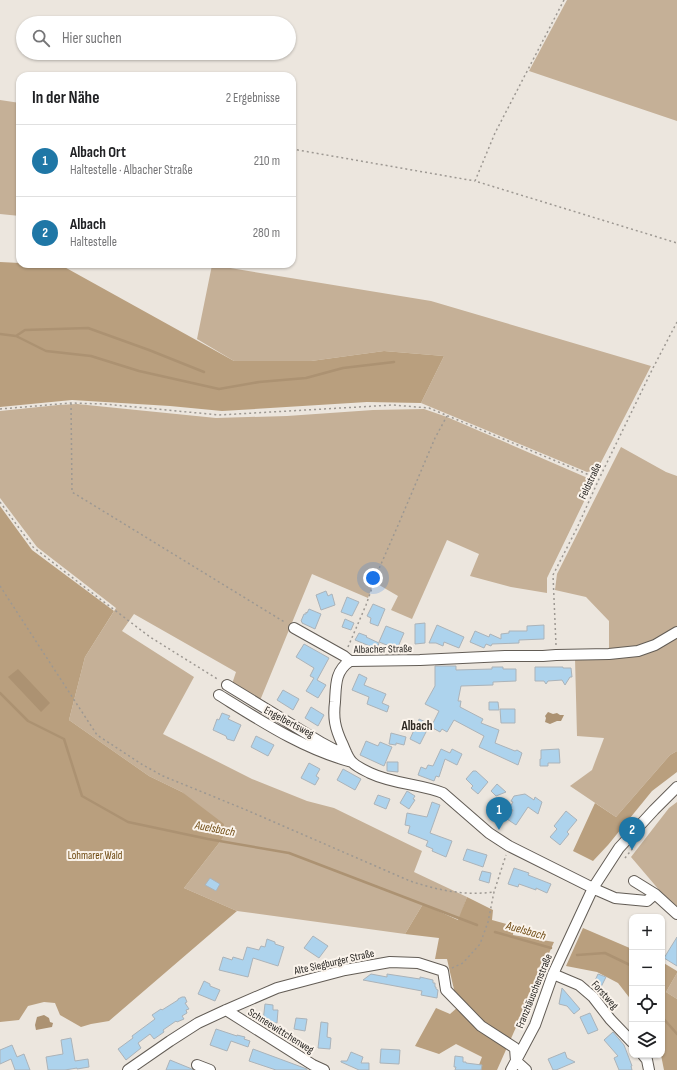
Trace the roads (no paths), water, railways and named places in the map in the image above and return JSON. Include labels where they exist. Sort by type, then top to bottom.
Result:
[{"type":"street","points":[[294,628],[347,658]]},
{"type":"street","name":"Albacher Straße","points":[[655,894],[647,901],[615,898],[509,846],[489,833],[443,793],[389,780],[363,770],[352,762],[346,752],[336,728],[334,713],[337,679],[339,672],[345,664],[347,658],[420,660],[505,656],[543,656],[556,654],[609,654],[638,651],[655,645],[677,632]]},
{"type":"street","name":"Engelbertsweg","points":[[227,686],[322,743],[335,750],[346,752]]},
{"type":"street","name":"Engelbertsweg","points":[[219,695],[280,732],[333,757],[352,762]]},
{"type":"street","name":"Franzhäuschenstraße","points":[[511,1070],[535,1025],[553,974],[593,888],[620,848],[677,787]]},
{"type":"street","points":[[634,881],[655,894],[677,914]]},
{"type":"street","name":"Alte Siegburger Straße","points":[[128,1070],[198,1023],[277,988],[345,970],[390,962],[418,963],[443,971],[446,990],[481,1026],[515,1048],[516,1061]]},
{"type":"street","name":"Forstweg","points":[[553,974],[579,985],[593,997],[610,1019],[629,1039]]},
{"type":"street","name":"Schneewittchenweg","points":[[226,1010],[312,1068],[324,1070]]},
{"type":"street","points":[[645,1058],[649,1070]]},
{"type":"street","points":[[516,1061],[526,1070]]},
{"type":"street","points":[[197,1065],[210,1070]]},
{"type":"waterway","points":[[16,336],[25,330],[88,328],[204,372]]},
{"type":"waterway","points":[[0,334],[16,336],[46,351],[91,356],[139,371],[219,389],[259,382],[306,378],[343,368],[394,362]]},
{"type":"waterway","name":"Auelsbach","points":[[0,693],[28,721],[64,739],[82,796],[128,822],[208,839],[289,853],[477,925]]},
{"type":"waterway","name":"Auelsbach","points":[[495,932],[551,948]]},
{"type":"waterway","name":"Auelsbach","points":[[577,955],[605,953],[629,965]]},
{"type":"waterway","name":"Auelsbach","points":[[665,1020],[677,1034]]},
{"type":"place","name":"Albach Ort","points":[[499,830]]},
{"type":"place","name":"Albach","points":[[632,850]]},
{"type":"district","name":"Albach","points":[[417,726]]},
{"type":"park label","name":"Lohmarer Wald","points":[[95,855]]}]
